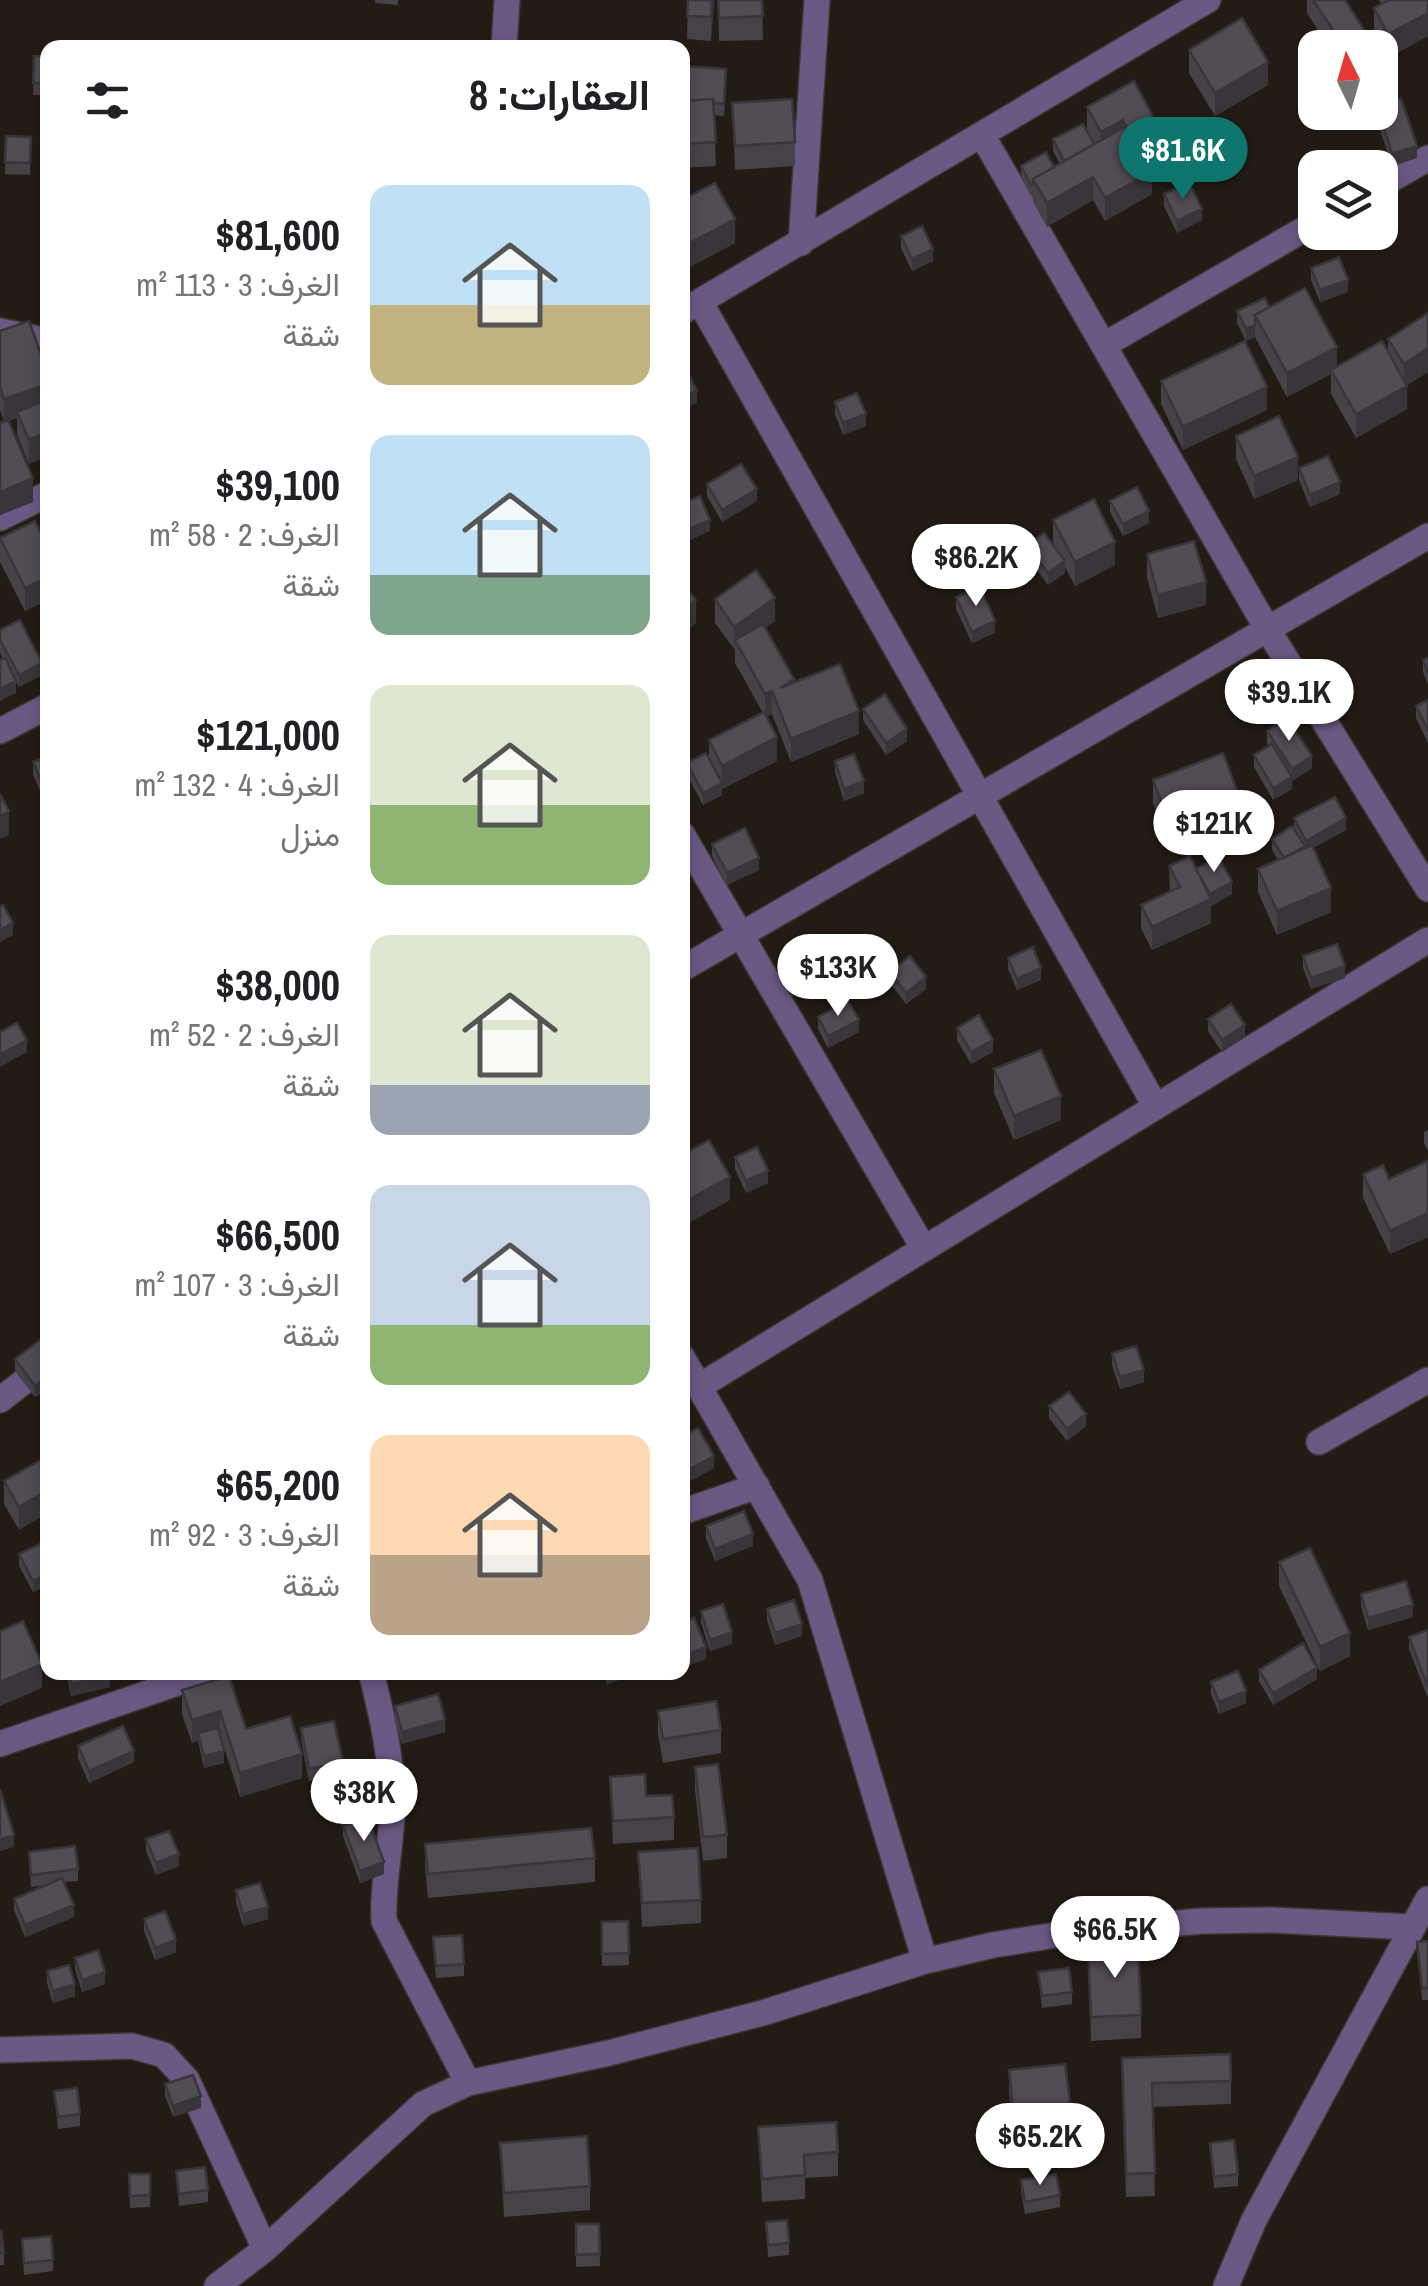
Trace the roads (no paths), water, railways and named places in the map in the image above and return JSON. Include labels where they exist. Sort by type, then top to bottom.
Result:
[{"type":"street","points":[[504,40],[507,0]]},
{"type":"street","points":[[801,243],[817,0]]},
{"type":"street","points":[[1156,1107],[981,797],[691,307],[1196,4]]},
{"type":"street","points":[[982,135],[1268,630],[1428,889]]},
{"type":"street","points":[[1398,176],[1428,158]]},
{"type":"street","points":[[1104,346],[1298,233]]},
{"type":"street","points":[[0,331],[40,339]]},
{"type":"street","points":[[0,518],[40,498]]},
{"type":"street","points":[[690,964],[1428,536]]},
{"type":"street","points":[[0,731],[40,710]]},
{"type":"street","points":[[690,847],[924,1249]]},
{"type":"street","points":[[700,1386],[1428,940]]},
{"type":"street","points":[[0,1400],[40,1369]]},
{"type":"street","points":[[690,1370],[810,1580],[925,1961]]},
{"type":"street","points":[[1319,1442],[1428,1380]]},
{"type":"street","points":[[690,1509],[758,1486]]},
{"type":"street","points":[[0,1744],[186,1680]]},
{"type":"street","points":[[373,1680],[390,1764],[392,1809],[384,1921],[468,2083]]},
{"type":"street","points":[[1226,2286],[1254,2220],[1428,1898]]},
{"type":"street","points":[[217,2286],[265,2249],[422,2104],[468,2083],[609,2053],[766,2012],[925,1961],[1010,1942],[1149,1924],[1272,1920],[1411,1927]]},
{"type":"street","points":[[0,2050],[132,2046],[164,2055],[187,2080],[265,2249]]}]
